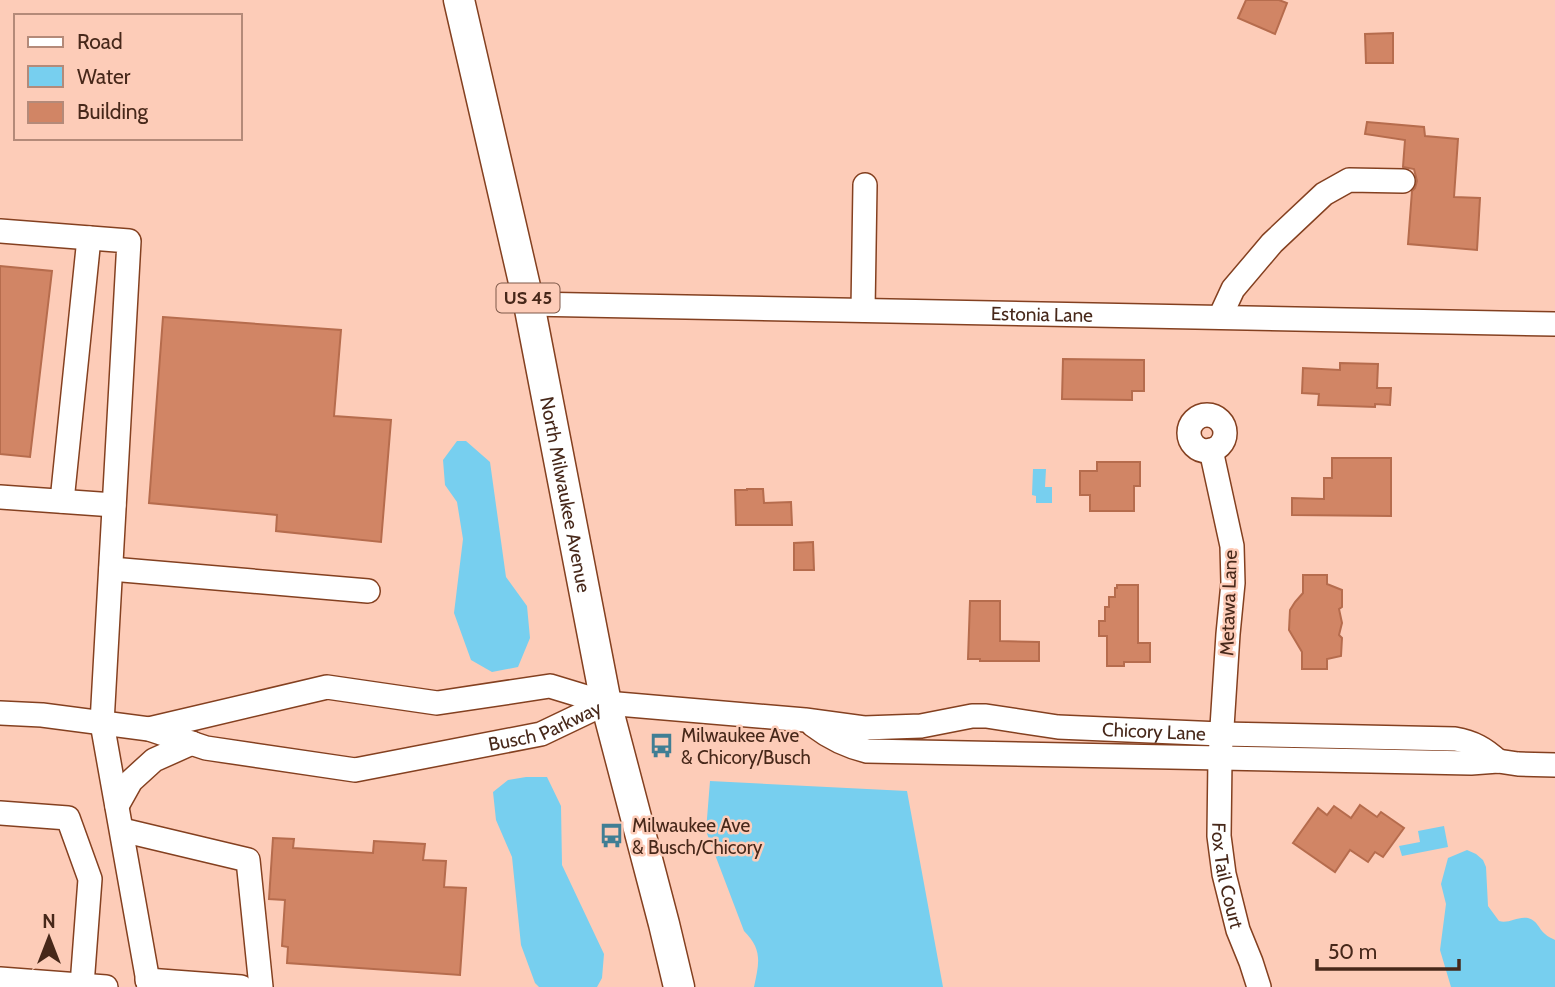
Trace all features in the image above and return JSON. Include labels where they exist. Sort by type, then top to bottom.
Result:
[{"type":"main road","name":"North Milwaukee Avenue","points":[[459,0],[529,304],[606,703],[679,987]]},
{"type":"street","points":[[1220,317],[1233,289],[1272,243],[1324,194],[1349,180],[1403,181]]},
{"type":"street","points":[[863,310],[864,185]]},
{"type":"street","points":[[0,231],[129,241],[102,723],[148,983],[241,987]]},
{"type":"street","points":[[62,501],[89,238]]},
{"type":"street","name":"Estonia Lane","points":[[529,304],[1555,324]]},
{"type":"street","name":"Metawa Lane","points":[[1212,450],[1232,546],[1233,583],[1220,758]]},
{"type":"street","points":[[0,497],[114,505]]},
{"type":"street","points":[[111,569],[368,592]]},
{"type":"street","name":"Busch Parkway","points":[[149,729],[327,687],[437,703],[550,686],[606,703]]},
{"type":"street","name":"Chicory Lane","points":[[606,703],[805,720],[864,728],[921,726],[972,716],[986,716],[1058,727],[1455,739],[1477,745],[1498,761]]},
{"type":"street","name":"Busch Parkway","points":[[0,713],[42,715],[149,729],[206,748],[355,770],[541,734],[606,703]]},
{"type":"street","name":"Chicory Lane","points":[[805,720],[832,739],[867,751],[1471,763],[1498,761],[1555,765]]},
{"type":"street","points":[[953,720],[953,753]]},
{"type":"street","points":[[117,806],[131,781],[154,760],[191,743]]},
{"type":"street","name":"Fox Tail Court","points":[[1220,758],[1219,835],[1224,874],[1238,930],[1259,987]]},
{"type":"street","points":[[0,813],[68,818],[90,879],[93,986],[0,979]]},
{"type":"street","points":[[122,830],[248,860],[261,987]]},
{"type":"water","points":[[457,441],[466,441],[490,462],[506,577],[527,606],[530,638],[518,667],[492,672],[471,660],[454,613],[463,539],[457,502],[445,485],[443,460]]},
{"type":"water","points":[[1033,469],[1046,469],[1045,487],[1052,487],[1052,503],[1036,503],[1036,496],[1032,495]]},
{"type":"water","points":[[547,777],[561,806],[562,865],[604,954],[602,978],[597,987],[539,987],[535,983],[521,945],[512,857],[496,820],[493,792],[508,780]]},
{"type":"water","points":[[710,781],[907,791],[943,987],[754,987],[757,951],[744,931],[706,831]]},
{"type":"water","points":[[1444,826],[1448,847],[1402,856],[1399,846],[1420,842],[1418,831]]},
{"type":"water","points":[[1467,850],[1483,860],[1486,867],[1488,906],[1499,921],[1531,919],[1546,935],[1555,940],[1555,987],[1451,987],[1440,950],[1446,904],[1441,884],[1448,858]]},
{"type":"building","points":[[1246,0],[1279,0],[1287,3],[1275,34],[1238,18]]},
{"type":"building","points":[[1393,33],[1393,63],[1366,63],[1365,34]]},
{"type":"building","points":[[1367,122],[1424,127],[1425,136],[1458,139],[1454,197],[1480,198],[1477,250],[1408,244],[1412,191],[1417,181],[1414,169],[1403,167],[1405,140],[1365,134]]},
{"type":"building","points":[[0,266],[52,271],[30,457],[0,454]]},
{"type":"building","points":[[163,317],[341,330],[334,416],[391,420],[381,542],[276,531],[277,515],[149,503]]},
{"type":"building","points":[[1063,359],[1144,360],[1144,391],[1132,391],[1132,400],[1062,399]]},
{"type":"building","points":[[1340,363],[1378,364],[1377,388],[1391,388],[1390,405],[1318,405],[1319,394],[1302,393],[1303,368],[1340,370]]},
{"type":"building","points":[[1332,458],[1391,458],[1391,516],[1292,515],[1292,498],[1324,499],[1324,478],[1332,478]]},
{"type":"building","points":[[1097,462],[1140,462],[1140,486],[1134,486],[1134,511],[1090,511],[1090,495],[1080,495],[1080,471],[1097,471]]},
{"type":"building","points":[[763,489],[764,503],[791,502],[792,525],[736,525],[735,490]]},
{"type":"building","points":[[813,542],[814,570],[794,570],[794,543]]},
{"type":"building","points":[[1303,575],[1327,575],[1327,584],[1342,590],[1342,607],[1339,609],[1342,623],[1339,635],[1342,638],[1341,656],[1327,659],[1327,669],[1302,669],[1302,652],[1289,630],[1290,610],[1303,593]]},
{"type":"building","points":[[1117,585],[1138,585],[1138,643],[1150,643],[1150,662],[1124,662],[1124,666],[1107,666],[1107,636],[1099,636],[1099,621],[1105,621],[1105,607],[1109,607],[1109,597],[1115,597]]},
{"type":"building","points":[[970,601],[1000,601],[1000,641],[1039,642],[1039,661],[968,659]]},
{"type":"building","points":[[1360,805],[1377,817],[1381,812],[1404,828],[1383,857],[1375,852],[1368,862],[1350,850],[1335,872],[1293,843],[1318,808],[1327,815],[1334,806],[1351,818]]},
{"type":"building","points":[[273,838],[294,839],[293,848],[373,853],[374,841],[425,844],[423,860],[446,861],[444,887],[466,888],[460,975],[287,963],[288,947],[282,946],[285,900],[269,899]]},
{"type":"place","name":"Milwaukee Ave & Chicory/Busch","points":[[661,746]]},
{"type":"place","name":"Milwaukee Ave & Busch/Chicory","points":[[612,836]]}]
